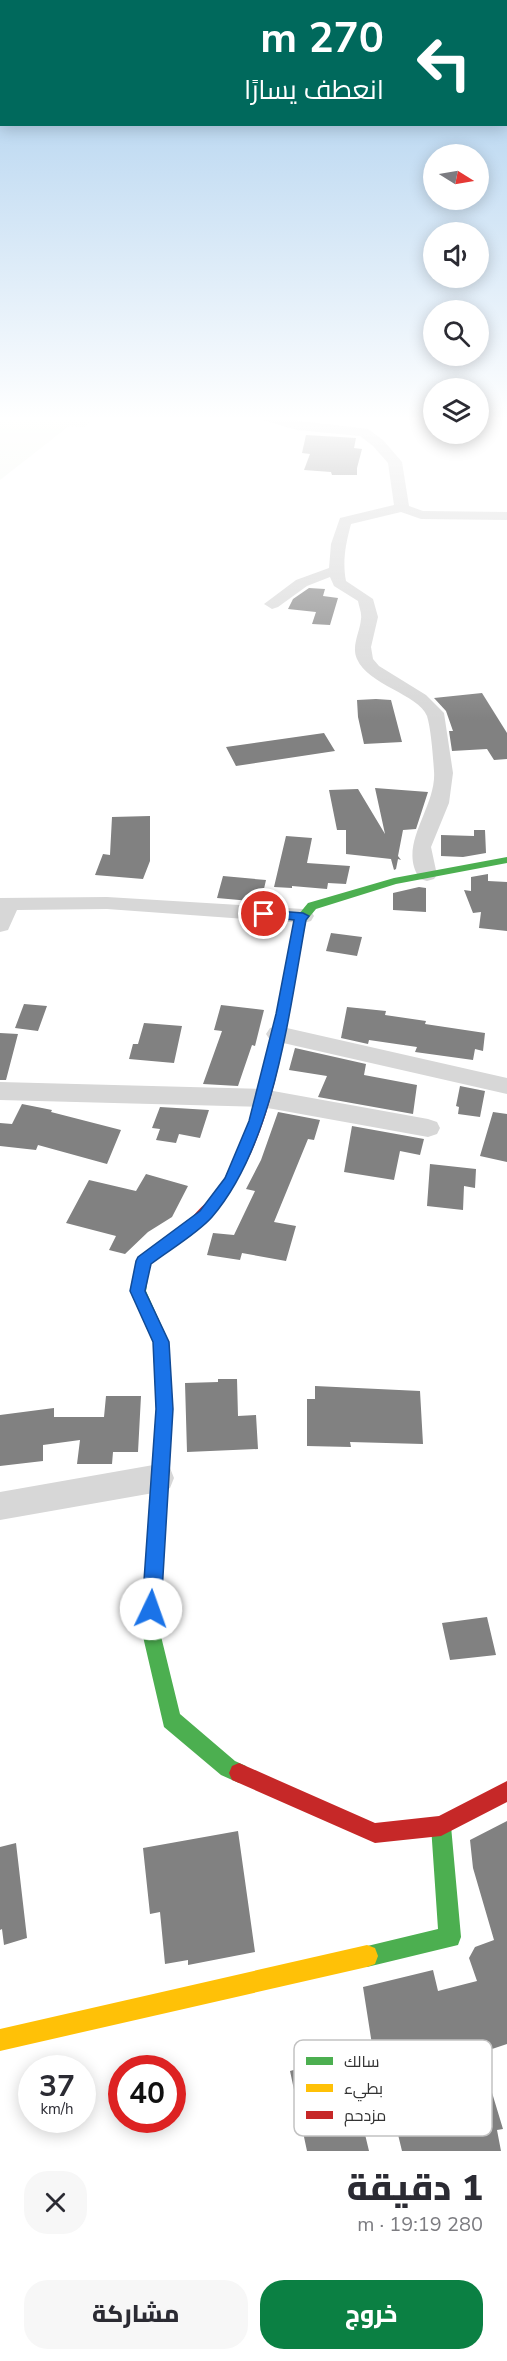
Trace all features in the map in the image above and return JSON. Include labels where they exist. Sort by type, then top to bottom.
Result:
[{"type":"street","points":[[350,519],[345,521],[336,552],[336,571],[339,583],[365,599],[370,617],[363,647],[365,659],[373,670],[420,699],[435,713],[444,773],[439,803],[422,847],[427,875]]},
{"type":"street","points":[[272,604],[297,584],[315,575],[336,571]]},
{"type":"street","points":[[507,860],[394,881],[312,906],[303,916],[300,920],[278,1034],[256,1121],[231,1181],[205,1215],[143,1261],[138,1291],[161,1342],[164,1409],[150,1628],[171,1720],[228,1768],[375,1833],[441,1826],[507,1791]]},
{"type":"street","points":[[0,925],[4,904],[107,903],[303,916]]},
{"type":"street","points":[[278,1034],[507,1086]]},
{"type":"street","points":[[0,1091],[262,1098],[428,1128]]},
{"type":"street","points":[[0,1506],[159,1478]]},
{"type":"street","points":[[0,2040],[450,1937],[441,1826]]},
{"type":"building","points":[[309,588],[325,589],[323,596],[338,598],[330,625],[312,624],[316,612],[288,609],[293,599]]},
{"type":"building","points":[[482,693],[507,733],[507,759],[494,760],[487,749],[452,751],[449,731],[453,731],[446,711],[434,698]]},
{"type":"building","points":[[357,700],[391,700],[402,742],[364,744]]},
{"type":"building","points":[[324,733],[335,751],[236,766],[226,747]]},
{"type":"building","points":[[375,788],[428,792],[416,829],[403,830],[398,856],[401,860],[398,859],[394,870],[391,859],[346,854],[346,830],[337,830],[329,790],[358,789],[385,834]]},
{"type":"building","points":[[150,816],[150,861],[143,879],[95,875],[103,854],[110,855],[112,817]]},
{"type":"building","points":[[474,830],[485,830],[486,853],[463,857],[441,856],[441,835],[474,836]]},
{"type":"building","points":[[286,836],[312,838],[307,863],[350,866],[346,884],[328,883],[327,889],[274,887]]},
{"type":"building","points":[[488,874],[488,881],[507,882],[507,931],[479,928],[481,912],[473,913],[464,890],[471,891],[471,877]]},
{"type":"building","points":[[223,876],[266,880],[261,902],[217,898]]},
{"type":"building","points":[[419,887],[426,888],[426,912],[393,910],[393,893]]},
{"type":"building","points":[[331,933],[362,937],[357,956],[326,951]]},
{"type":"building","points":[[24,1004],[47,1006],[38,1031],[15,1028]]},
{"type":"building","points":[[221,1005],[264,1010],[255,1046],[252,1045],[238,1086],[203,1084],[222,1031],[214,1030]]},
{"type":"building","points":[[347,1007],[386,1011],[385,1015],[426,1021],[425,1024],[485,1033],[483,1051],[475,1049],[473,1060],[415,1052],[417,1047],[369,1040],[368,1044],[341,1038]]},
{"type":"building","points":[[144,1023],[182,1026],[174,1063],[129,1059],[133,1044],[138,1044]]},
{"type":"building","points":[[0,1033],[18,1034],[6,1080],[0,1080]]},
{"type":"building","points":[[295,1048],[366,1064],[364,1075],[417,1085],[413,1114],[318,1097],[327,1076],[289,1070]]},
{"type":"building","points":[[460,1086],[485,1091],[480,1117],[458,1114],[459,1107],[456,1106]]},
{"type":"building","points":[[22,1104],[52,1110],[51,1112],[121,1130],[107,1164],[38,1145],[36,1150],[0,1146],[0,1123],[12,1124]]},
{"type":"building","points":[[160,1107],[209,1110],[200,1138],[179,1134],[176,1143],[156,1140],[160,1129],[152,1128]]},
{"type":"building","points":[[278,1112],[320,1120],[314,1140],[308,1139],[274,1222],[296,1226],[286,1261],[242,1253],[240,1260],[207,1255],[213,1233],[234,1235],[255,1191],[246,1189],[261,1160]]},
{"type":"building","points":[[493,1112],[507,1114],[507,1162],[480,1156]]},
{"type":"building","points":[[352,1126],[424,1139],[420,1155],[400,1151],[394,1180],[344,1172]]},
{"type":"building","points":[[430,1164],[476,1169],[475,1188],[464,1186],[463,1210],[427,1206]]},
{"type":"building","points":[[146,1174],[188,1186],[172,1217],[148,1232],[125,1254],[109,1250],[116,1236],[66,1223],[89,1180],[136,1191]]},
{"type":"building","points":[[218,1379],[237,1379],[238,1416],[256,1415],[258,1449],[187,1452],[185,1383],[218,1382]]},
{"type":"building","points":[[315,1386],[420,1391],[423,1444],[350,1442],[351,1447],[307,1446],[307,1399],[315,1399]]},
{"type":"building","points":[[106,1396],[141,1396],[138,1452],[113,1452],[112,1464],[77,1464],[80,1440],[43,1445],[43,1461],[0,1466],[0,1415],[54,1408],[54,1417],[104,1417]]},
{"type":"building","points":[[487,1617],[496,1655],[450,1660],[442,1623]]},
{"type":"building","points":[[507,1821],[507,2044],[492,2049],[492,2040],[371,2040],[363,1987],[433,1970],[438,1991],[477,1981],[469,1958],[475,1947],[494,1940],[473,1868],[470,1840]]},
{"type":"building","points":[[238,1831],[255,1952],[188,1965],[188,1960],[165,1964],[160,1912],[150,1914],[143,1848]]},
{"type":"building","points":[[16,1843],[27,1938],[4,1945],[2,1929],[0,1930],[0,1847]]},
{"type":"building","points":[[294,2070],[294,2090],[290,2071]]},
{"type":"building","points":[[492,2093],[503,2129],[497,2130],[501,2151],[402,2151],[398,2136],[492,2136]]},
{"type":"building","points":[[304,2136],[365,2136],[369,2151],[307,2151]]},
{"type":"traffic: fast","points":[[287,992],[300,920],[312,906],[394,881],[507,860]]},
{"type":"traffic: fast","points":[[198,1220],[143,1261],[138,1291],[161,1342],[164,1409],[150,1628],[171,1720],[228,1768],[239,1773]]},
{"type":"traffic: fast","points":[[367,1956],[450,1937],[441,1826]]},
{"type":"traffic: slow","points":[[0,2040],[367,1956]]},
{"type":"traffic: jam","points":[[198,1220],[217,1201],[233,1176],[247,1147],[268,1082],[287,992]]},
{"type":"traffic: jam","points":[[239,1773],[375,1833],[441,1826],[507,1791]]},
{"type":"route","points":[[151,1609],[164,1409],[161,1342],[138,1291],[143,1261],[205,1215],[231,1181],[256,1121],[283,1014],[300,920],[303,916],[264,914]]}]
